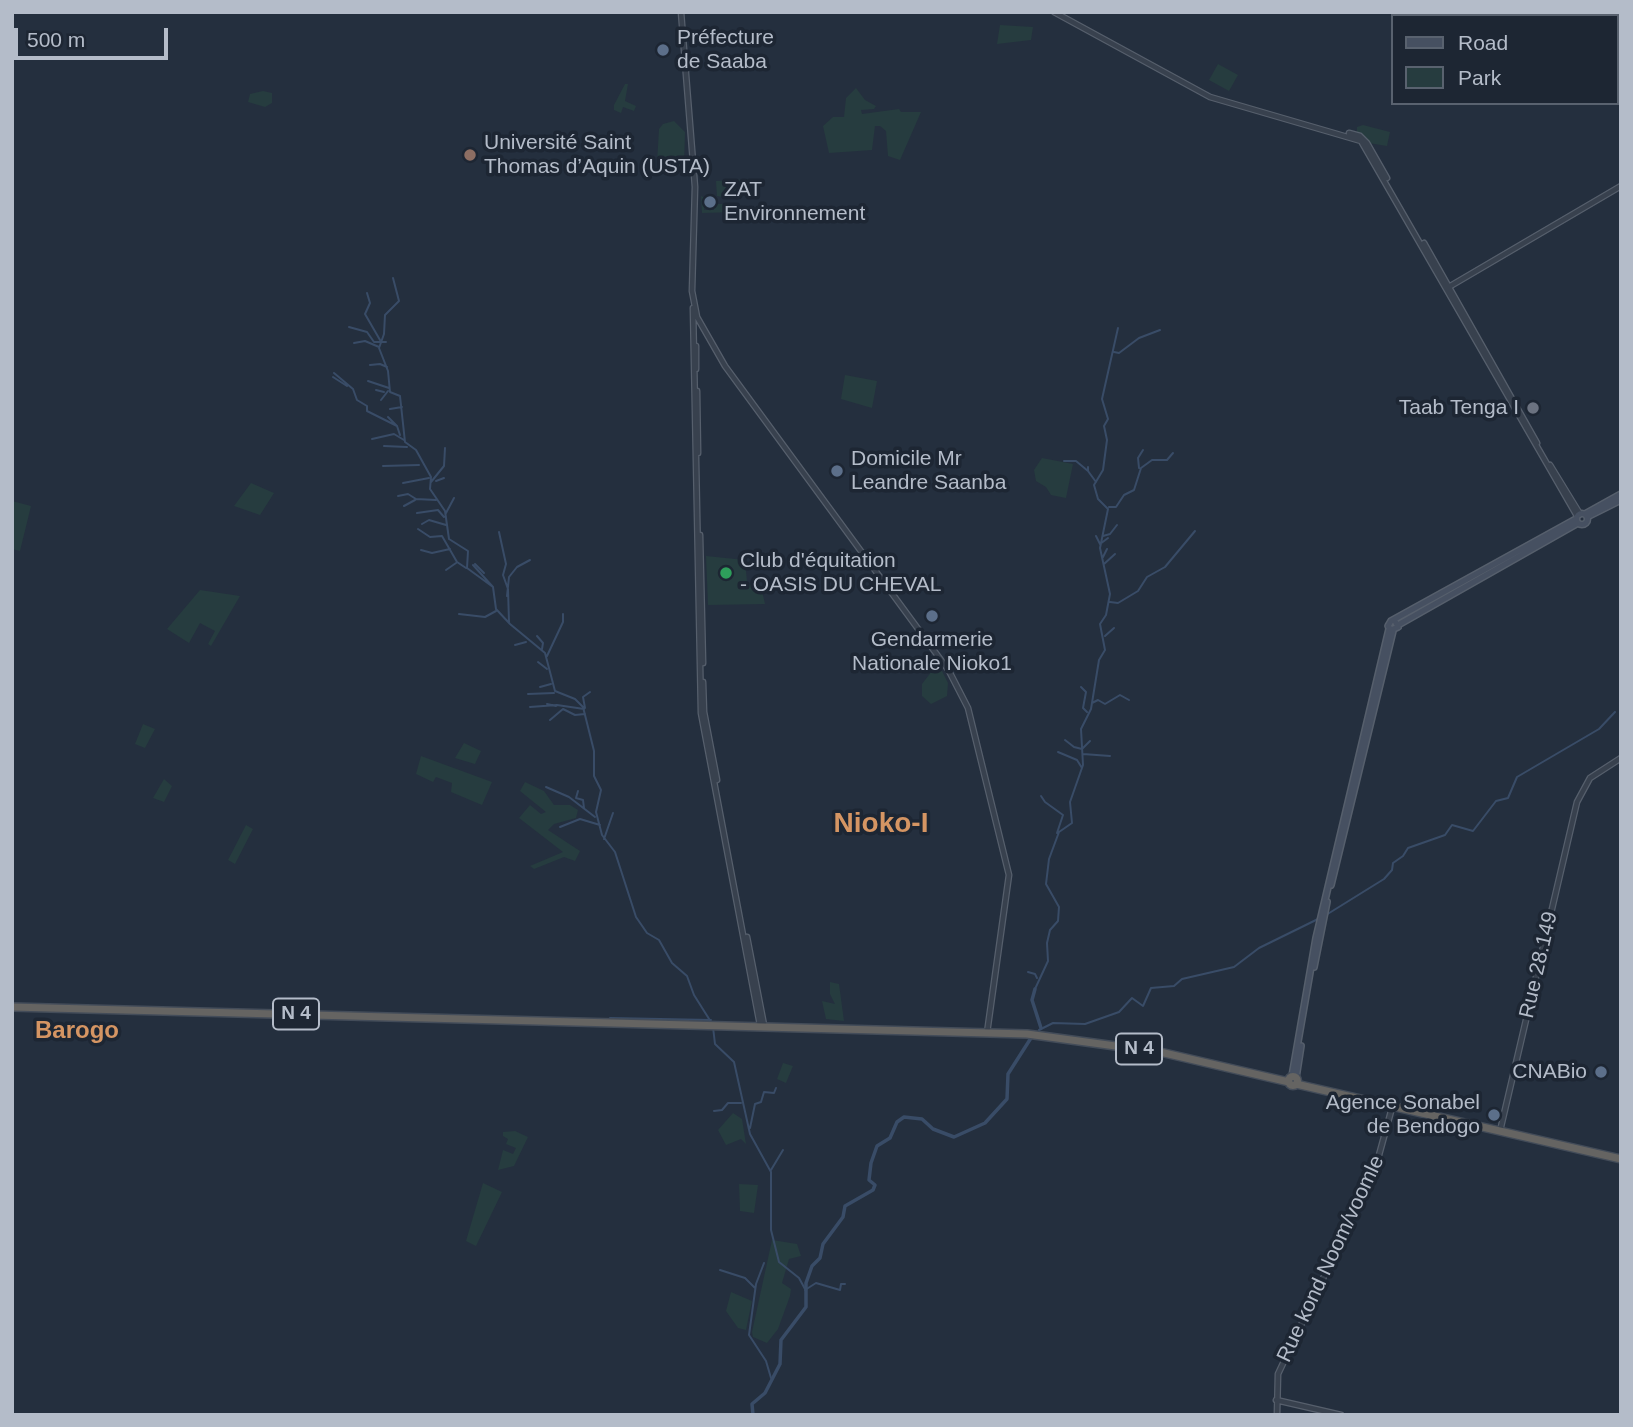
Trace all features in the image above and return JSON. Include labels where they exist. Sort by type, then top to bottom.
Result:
[{"type":"highway","name":"N 4","points":[[12,1007],[989,1031],[1032,1035],[1160,1052],[1293,1080],[1621,1157]]},
{"type":"main road","points":[[1293,1080],[1321,920],[1391,630],[1396,623],[1621,494]]},
{"type":"main road","points":[[1580,517],[1621,500]]},
{"type":"street","points":[[681,12],[698,220],[695,290],[698,316],[704,712],[762,1025]]},
{"type":"street","points":[[1054,12],[1201,93],[1361,141],[1580,517]]},
{"type":"street","points":[[1060,12],[1211,95],[1254,110]]},
{"type":"street","points":[[693,158],[701,713],[762,1025]]},
{"type":"street","points":[[1448,288],[1621,186]]},
{"type":"street","points":[[693,300],[706,334],[723,360],[943,659],[963,691],[1011,874],[989,1031]]},
{"type":"street","name":"Rue 28.149","points":[[1500,1130],[1577,802],[1591,778],[1621,758]]},
{"type":"street","name":"Rue kond Noom/voomle","points":[[1277,1415],[1278,1374],[1376,1166],[1393,1105]]},
{"type":"street","points":[[1276,1400],[1341,1415]]},
{"type":"green space","points":[[1000,25],[1033,27],[1031,40],[997,44]]},
{"type":"green space","points":[[1218,64],[1238,75],[1229,91],[1209,80]]},
{"type":"green space","points":[[625,84],[628,84],[625,101],[636,106],[634,111],[623,107],[621,113],[614,110],[614,105]]},
{"type":"green space","points":[[856,88],[865,100],[876,106],[874,109],[861,110],[862,114],[899,109],[901,112],[921,112],[900,160],[888,156],[886,131],[880,126],[875,126],[872,150],[829,153],[823,126],[833,117],[844,117],[846,98]]},
{"type":"green space","points":[[263,91],[272,93],[272,103],[265,107],[248,102],[250,94]]},
{"type":"green space","points":[[674,121],[685,132],[684,162],[678,171],[671,173],[664,171],[657,163],[659,129],[663,124]]},
{"type":"green space","points":[[1363,125],[1390,132],[1387,146],[1369,143],[1367,138],[1357,133],[1357,127]]},
{"type":"green space","points":[[751,179],[740,199],[725,192],[723,197],[717,196],[716,181]]},
{"type":"green space","points":[[701,196],[707,199],[704,210],[714,210],[713,204],[722,204],[728,209],[737,203],[745,209],[737,212],[702,213]]},
{"type":"green space","points":[[845,375],[877,381],[872,408],[841,399]]},
{"type":"green space","points":[[1042,458],[1073,464],[1066,498],[1051,495],[1046,487],[1036,481],[1034,470]]},
{"type":"green space","points":[[251,483],[274,493],[260,515],[234,506]]},
{"type":"green space","points":[[12,501],[31,506],[20,551],[12,549]]},
{"type":"green space","name":"Club d'équitation - OASIS DU CHEVAL","points":[[706,556],[745,560],[747,582],[743,583],[755,585],[762,591],[765,604],[708,605]]},
{"type":"green space","points":[[200,590],[240,596],[211,646],[208,644],[215,631],[200,623],[189,643],[167,629]]},
{"type":"green space","points":[[932,671],[942,671],[948,683],[947,696],[931,704],[922,696],[922,684]]},
{"type":"green space","points":[[143,724],[155,729],[145,748],[135,744]]},
{"type":"green space","points":[[464,743],[481,751],[475,764],[455,758]]},
{"type":"green space","points":[[421,756],[492,782],[482,805],[451,792],[452,783],[436,777],[433,782],[416,774]]},
{"type":"green space","points":[[164,779],[172,786],[164,802],[153,798]]},
{"type":"green space","points":[[525,782],[544,791],[554,805],[570,805],[578,810],[576,818],[554,824],[548,830],[580,851],[575,861],[564,857],[534,869],[530,866],[563,852],[519,818],[530,805],[541,814],[546,812],[520,791]]},
{"type":"green space","points":[[246,825],[253,829],[235,864],[228,860]]},
{"type":"green space","points":[[830,982],[839,984],[844,1021],[826,1019],[822,1001],[835,1004],[830,994]]},
{"type":"green space","points":[[783,1063],[793,1066],[786,1083],[777,1079]]},
{"type":"green space","points":[[733,1113],[742,1119],[746,1144],[741,1139],[726,1145],[718,1130]]},
{"type":"green space","points":[[515,1131],[528,1137],[514,1166],[498,1170],[503,1150],[513,1154],[516,1148],[506,1144],[508,1139],[503,1136],[503,1132]]},
{"type":"green space","points":[[483,1183],[502,1192],[476,1246],[466,1241]]},
{"type":"green space","points":[[739,1184],[758,1185],[754,1213],[740,1211]]},
{"type":"green space","points":[[772,1240],[797,1244],[801,1256],[789,1259],[782,1283],[791,1289],[790,1296],[778,1329],[767,1343],[753,1337],[752,1332]]},
{"type":"green space","points":[[731,1292],[752,1301],[746,1330],[738,1328],[726,1311]]},
{"type":"waterway","points":[[393,278],[399,301],[385,315],[384,334],[379,348],[388,371],[390,392],[400,396],[405,442],[416,450],[431,477],[430,489],[445,511],[449,539],[468,551],[467,568],[493,587],[496,609],[545,653],[555,691],[575,699],[583,707],[594,751],[594,776],[601,790],[596,812],[602,835],[615,852],[636,917],[647,933],[659,940],[672,963],[687,976],[694,995],[711,1022]]},
{"type":"waterway","points":[[367,293],[370,303],[365,314],[380,340]]},
{"type":"waterway","points":[[349,327],[367,332],[374,342],[386,342]]},
{"type":"waterway","points":[[1035,989],[1048,961],[1047,943],[1050,930],[1058,921],[1059,907],[1046,884],[1049,859],[1059,832],[1072,823],[1070,802],[1083,765],[1081,729],[1091,709],[1099,660],[1105,650],[1100,624],[1106,615],[1110,594],[1100,548],[1108,509],[1098,499],[1094,485],[1103,470],[1107,440],[1104,426],[1108,419],[1102,399],[1118,328]]},
{"type":"waterway","points":[[1114,352],[1119,353],[1139,338],[1160,330]]},
{"type":"waterway","points":[[354,343],[365,341],[379,347]]},
{"type":"waterway","points":[[370,365],[380,364],[387,367]]},
{"type":"waterway","points":[[334,373],[353,389],[357,400],[367,406],[367,411],[397,426]]},
{"type":"waterway","points":[[333,377],[347,386]]},
{"type":"waterway","points":[[368,381],[389,388]]},
{"type":"waterway","points":[[376,390],[384,392]]},
{"type":"waterway","points":[[381,400],[388,391]]},
{"type":"waterway","points":[[390,409],[402,407]]},
{"type":"waterway","points":[[388,417],[397,426],[400,435]]},
{"type":"waterway","points":[[372,439],[394,434],[404,440]]},
{"type":"waterway","points":[[384,446],[407,447]]},
{"type":"waterway","points":[[431,482],[444,466],[445,448]]},
{"type":"waterway","points":[[1139,468],[1138,458],[1143,450]]},
{"type":"waterway","points":[[1109,507],[1116,507],[1124,495],[1134,490],[1141,468],[1152,460],[1167,460],[1173,453]]},
{"type":"waterway","points":[[1064,461],[1076,461],[1088,471]]},
{"type":"waterway","points":[[383,466],[419,465]]},
{"type":"waterway","points":[[1088,467],[1096,482]]},
{"type":"waterway","points":[[403,483],[429,478]]},
{"type":"waterway","points":[[436,481],[444,478]]},
{"type":"waterway","points":[[398,496],[408,494],[416,499],[436,500]]},
{"type":"waterway","points":[[446,513],[454,498]]},
{"type":"waterway","points":[[404,506],[415,500]]},
{"type":"waterway","points":[[417,513],[438,510],[444,517]]},
{"type":"waterway","points":[[422,524],[429,520],[446,525]]},
{"type":"waterway","points":[[1103,536],[1110,534],[1117,525]]},
{"type":"waterway","points":[[418,529],[430,537],[442,536],[457,562],[466,568]]},
{"type":"waterway","points":[[1110,602],[1118,603],[1138,591],[1147,577],[1165,567],[1195,531]]},
{"type":"waterway","points":[[499,532],[506,564],[503,575],[508,589],[509,622]]},
{"type":"waterway","points":[[1096,536],[1100,544],[1108,538]]},
{"type":"waterway","points":[[421,550],[432,553],[450,549]]},
{"type":"waterway","points":[[1103,557],[1107,549]]},
{"type":"waterway","points":[[1104,564],[1115,554]]},
{"type":"waterway","points":[[507,596],[509,577],[517,567],[530,560]]},
{"type":"waterway","points":[[446,570],[456,563]]},
{"type":"waterway","points":[[475,564],[484,573]]},
{"type":"waterway","points":[[473,565],[493,587]]},
{"type":"waterway","points":[[459,614],[485,617],[496,611]]},
{"type":"waterway","points":[[547,656],[563,622],[563,614]]},
{"type":"waterway","points":[[1105,636],[1114,628]]},
{"type":"waterway","points":[[537,636],[543,643],[542,649]]},
{"type":"waterway","points":[[515,645],[526,642]]},
{"type":"waterway","points":[[538,662],[547,669]]},
{"type":"waterway","points":[[540,687],[551,684]]},
{"type":"waterway","points":[[1081,687],[1086,692],[1083,708],[1087,712]]},
{"type":"waterway","points":[[585,708],[583,697],[590,692]]},
{"type":"waterway","points":[[528,694],[554,693]]},
{"type":"waterway","points":[[1092,703],[1098,700],[1105,704],[1120,695],[1129,700]]},
{"type":"waterway","points":[[547,704],[556,706]]},
{"type":"waterway","points":[[530,707],[557,705],[584,709]]},
{"type":"waterway","points":[[550,720],[563,709],[575,715],[585,714]]},
{"type":"waterway","points":[[1326,915],[1384,879],[1392,870],[1393,863],[1403,856],[1408,848],[1445,835],[1452,825],[1473,831],[1496,801],[1508,798],[1517,777],[1599,729],[1615,712]]},
{"type":"waterway","points":[[1065,740],[1082,749],[1090,741]]},
{"type":"waterway","points":[[1058,752],[1077,760],[1082,768]]},
{"type":"waterway","points":[[1083,754],[1110,756]]},
{"type":"waterway","points":[[546,787],[569,797],[595,817]]},
{"type":"waterway","points":[[578,791],[576,798],[583,800],[584,808]]},
{"type":"waterway","points":[[1041,796],[1063,815],[1057,833]]},
{"type":"waterway","points":[[604,839],[613,813]]},
{"type":"waterway","points":[[560,827],[580,819],[600,825]]},
{"type":"waterway","points":[[1039,1030],[1053,1023],[1085,1024],[1119,1012],[1132,998],[1143,1006],[1151,988],[1174,986],[1182,979],[1234,967],[1259,948],[1318,919]]},
{"type":"waterway","points":[[1028,972],[1035,974],[1037,978]]},
{"type":"waterway","points":[[1035,989],[1032,1000],[1041,1028]]},
{"type":"waterway","points":[[610,1018],[711,1020]]},
{"type":"waterway","points":[[713,1027],[715,1044],[734,1062],[750,1134],[771,1172],[771,1230],[779,1262],[799,1278],[805,1289]]},
{"type":"waterway","points":[[753,1415],[752,1404],[765,1393],[780,1364],[781,1340],[806,1307],[806,1283],[812,1266],[820,1258],[823,1244],[843,1217],[845,1206],[873,1190],[875,1185],[869,1180],[877,1146],[890,1138],[897,1122],[904,1117],[922,1119],[933,1129],[954,1137],[985,1123],[1007,1099],[1008,1074],[1031,1038]]},
{"type":"waterway","points":[[750,1128],[755,1104],[761,1102],[764,1092],[774,1093],[776,1088]]},
{"type":"waterway","points":[[714,1111],[722,1110],[728,1103],[741,1103]]},
{"type":"waterway","points":[[771,1170],[783,1150]]},
{"type":"waterway","points":[[764,1263],[756,1284],[749,1335],[766,1361],[771,1378]]},
{"type":"waterway","points":[[720,1270],[745,1278],[755,1288]]},
{"type":"waterway","points":[[805,1290],[816,1283],[840,1290],[841,1284],[845,1284]]},
{"type":"place","name":"Préfecture de Saaba","points":[[663,50]]},
{"type":"place","name":"Université Saint Thomas d’Aquin (USTA)","points":[[470,155]]},
{"type":"place","name":"ZAT Environnement","points":[[710,202]]},
{"type":"place","name":"Taab Tenga I","points":[[1533,408]]},
{"type":"place","name":"Domicile Mr Leandre Saanba","points":[[837,471]]},
{"type":"place","name":"Club d'équitation - OASIS DU CHEVAL","points":[[726,573]]},
{"type":"place","name":"Gendarmerie Nationale Nioko1","points":[[932,616]]},
{"type":"place","name":"CNABio","points":[[1601,1072]]},
{"type":"place","name":"Agence Sonabel de Bendogo","points":[[1494,1115]]},
{"type":"district","name":"Nioko-I","points":[[881,824]]},
{"type":"district","name":"Barogo","points":[[77,1031]]}]
